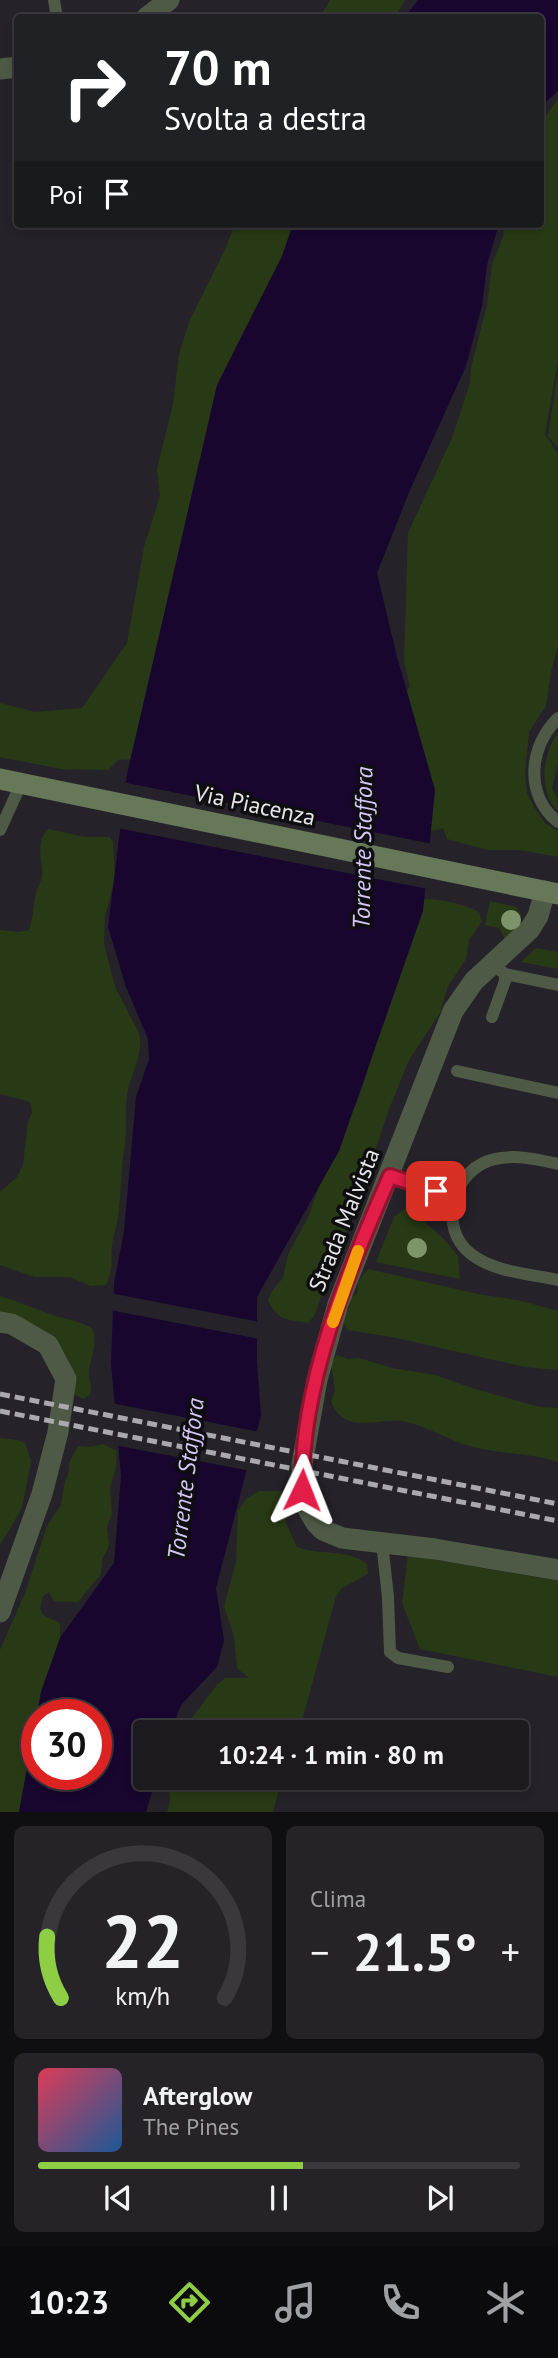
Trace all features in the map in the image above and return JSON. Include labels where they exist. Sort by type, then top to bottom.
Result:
[{"type":"main road","name":"Via Piacenza","points":[[0,779],[552,893]]},
{"type":"street","points":[[151,14],[169,0]]},
{"type":"street","name":"Strada Malvista","points":[[552,893],[530,929],[498,969],[474,981],[453,1011],[338,1304],[317,1380],[302,1464],[302,1490],[306,1506],[323,1530],[352,1541],[435,1549],[558,1570]]},
{"type":"street","points":[[0,1322],[12,1324],[48,1345],[66,1380],[58,1432],[42,1494],[0,1612]]},
{"type":"lane","points":[[558,718],[543,733],[538,746],[534,778],[541,804],[558,822]]},
{"type":"lane","points":[[0,830],[21,784]]},
{"type":"lane","points":[[498,969],[558,985]]},
{"type":"lane","points":[[492,1017],[505,981],[498,969]]},
{"type":"lane","points":[[457,1072],[558,1093]]},
{"type":"lane","points":[[558,1164],[511,1157],[487,1161],[465,1176],[453,1197],[453,1220],[458,1237],[468,1252],[488,1265],[558,1280]]},
{"type":"lane","points":[[390,1176],[453,1197]]},
{"type":"lane","points":[[382,1543],[390,1651],[398,1658],[448,1667]]},
{"type":"green space","points":[[330,0],[405,0],[397,14],[322,14]]},
{"type":"green space","points":[[558,99],[558,361],[545,434],[558,454],[558,645],[546,706],[529,732],[525,774],[527,793],[534,807],[545,823],[558,831],[558,857],[520,850],[488,850],[447,839],[443,828],[409,832],[406,693],[410,686],[404,662],[408,533],[452,438],[470,383],[471,368],[487,305],[492,265],[504,228],[544,228],[544,118]]},
{"type":"green space","points":[[233,228],[303,228],[134,759],[118,760],[108,770],[61,769],[0,757],[0,703],[35,712],[82,708],[127,643],[144,547],[160,496],[157,469],[173,404],[179,354],[189,322]]},
{"type":"green space","points":[[558,371],[558,448],[548,436]]},
{"type":"green space","points":[[558,733],[558,762],[552,788],[558,799],[558,811],[547,794],[544,773],[548,751]]},
{"type":"green space","points":[[49,829],[85,837],[110,837],[113,842],[115,878],[105,916],[104,944],[115,987],[139,1033],[140,1041],[139,1055],[127,1097],[118,1218],[106,1285],[91,1286],[70,1277],[35,1277],[0,1265],[0,1192],[17,1177],[23,1165],[28,1121],[32,1113],[28,1101],[0,1094],[0,930],[29,930],[42,876],[40,845]]},
{"type":"green space","points":[[423,900],[473,909],[479,912],[482,921],[469,940],[466,959],[448,986],[440,1013],[409,1060],[314,1316],[308,1323],[289,1320],[280,1316],[268,1300],[283,1278],[288,1255],[309,1215],[328,1161],[358,1100],[367,1073],[390,967]]},
{"type":"green space","points":[[490,901],[516,907],[521,914],[519,929],[506,941],[499,928],[485,925]]},
{"type":"green space","points":[[536,948],[558,952],[558,969],[521,962]]},
{"type":"green space","points":[[407,1207],[442,1237],[458,1256],[460,1279],[376,1262],[394,1217]]},
{"type":"green space","points":[[368,1269],[558,1311],[558,1370],[525,1367],[392,1337],[348,1330],[342,1320],[350,1306],[350,1298],[357,1294],[358,1282]]},
{"type":"green space","points":[[0,1296],[93,1329],[90,1395],[83,1399],[75,1395],[68,1359],[55,1341],[0,1313]]},
{"type":"green space","points":[[337,1355],[435,1375],[540,1407],[558,1408],[558,1462],[473,1447],[402,1421],[359,1423],[345,1419],[331,1401],[335,1390],[331,1363]]},
{"type":"green space","points":[[0,1438],[25,1443],[31,1461],[22,1508],[0,1545]]},
{"type":"green space","points":[[103,1444],[117,1451],[116,1468],[110,1487],[112,1514],[107,1526],[109,1546],[102,1559],[101,1574],[78,1602],[54,1601],[49,1592],[43,1596],[40,1608],[43,1615],[60,1623],[60,1638],[40,1699],[21,1699],[23,1790],[19,1812],[0,1812],[0,1650],[25,1593],[47,1526],[61,1505],[69,1463],[78,1446]]},
{"type":"green space","points":[[259,1491],[280,1491],[285,1496],[286,1523],[297,1547],[351,1556],[367,1564],[368,1574],[342,1588],[336,1596],[302,1720],[190,1720],[225,1678],[249,1678],[237,1668],[234,1636],[224,1606],[236,1562],[238,1511],[246,1499]]},
{"type":"green space","points":[[408,1555],[558,1581],[558,1677],[420,1649],[402,1603]]},
{"type":"green space","points":[[169,1790],[279,1790],[273,1812],[167,1812]]},
{"type":"water","points":[[418,0],[558,0],[558,91],[544,106],[544,14],[407,14]]},
{"type":"water","name":"Torrente Staffora","points":[[292,228],[498,228],[487,265],[482,306],[466,366],[410,490],[377,573],[396,653],[435,790],[423,911],[339,1151],[257,1297],[257,1362],[261,1415],[216,1588],[224,1640],[217,1667],[181,1705],[175,1720],[133,1720],[133,1790],[152,1790],[146,1812],[19,1812],[23,1790],[112,1790],[112,1699],[40,1699],[60,1638],[114,1563],[121,1476],[111,1363],[114,1283],[124,1232],[136,1097],[149,1059],[148,1039],[126,987],[108,927],[127,774],[217,385],[282,256]]},
{"type":"pier","points":[[122,782],[433,844],[428,889],[117,828]]},
{"type":"pier","points":[[110,1293],[260,1322],[260,1339],[110,1310]]},
{"type":"pier","points":[[111,1403],[260,1432],[251,1471],[114,1445]]},
{"type":"railway","points":[[0,1394],[558,1504]]},
{"type":"railway","points":[[0,1411],[558,1521]]},
{"type":"slow traffic","points":[[333,1322],[358,1251]]},
{"type":"route","points":[[302,1490],[302,1464],[309,1420],[338,1304],[349,1271],[390,1176],[436,1191]]}]
